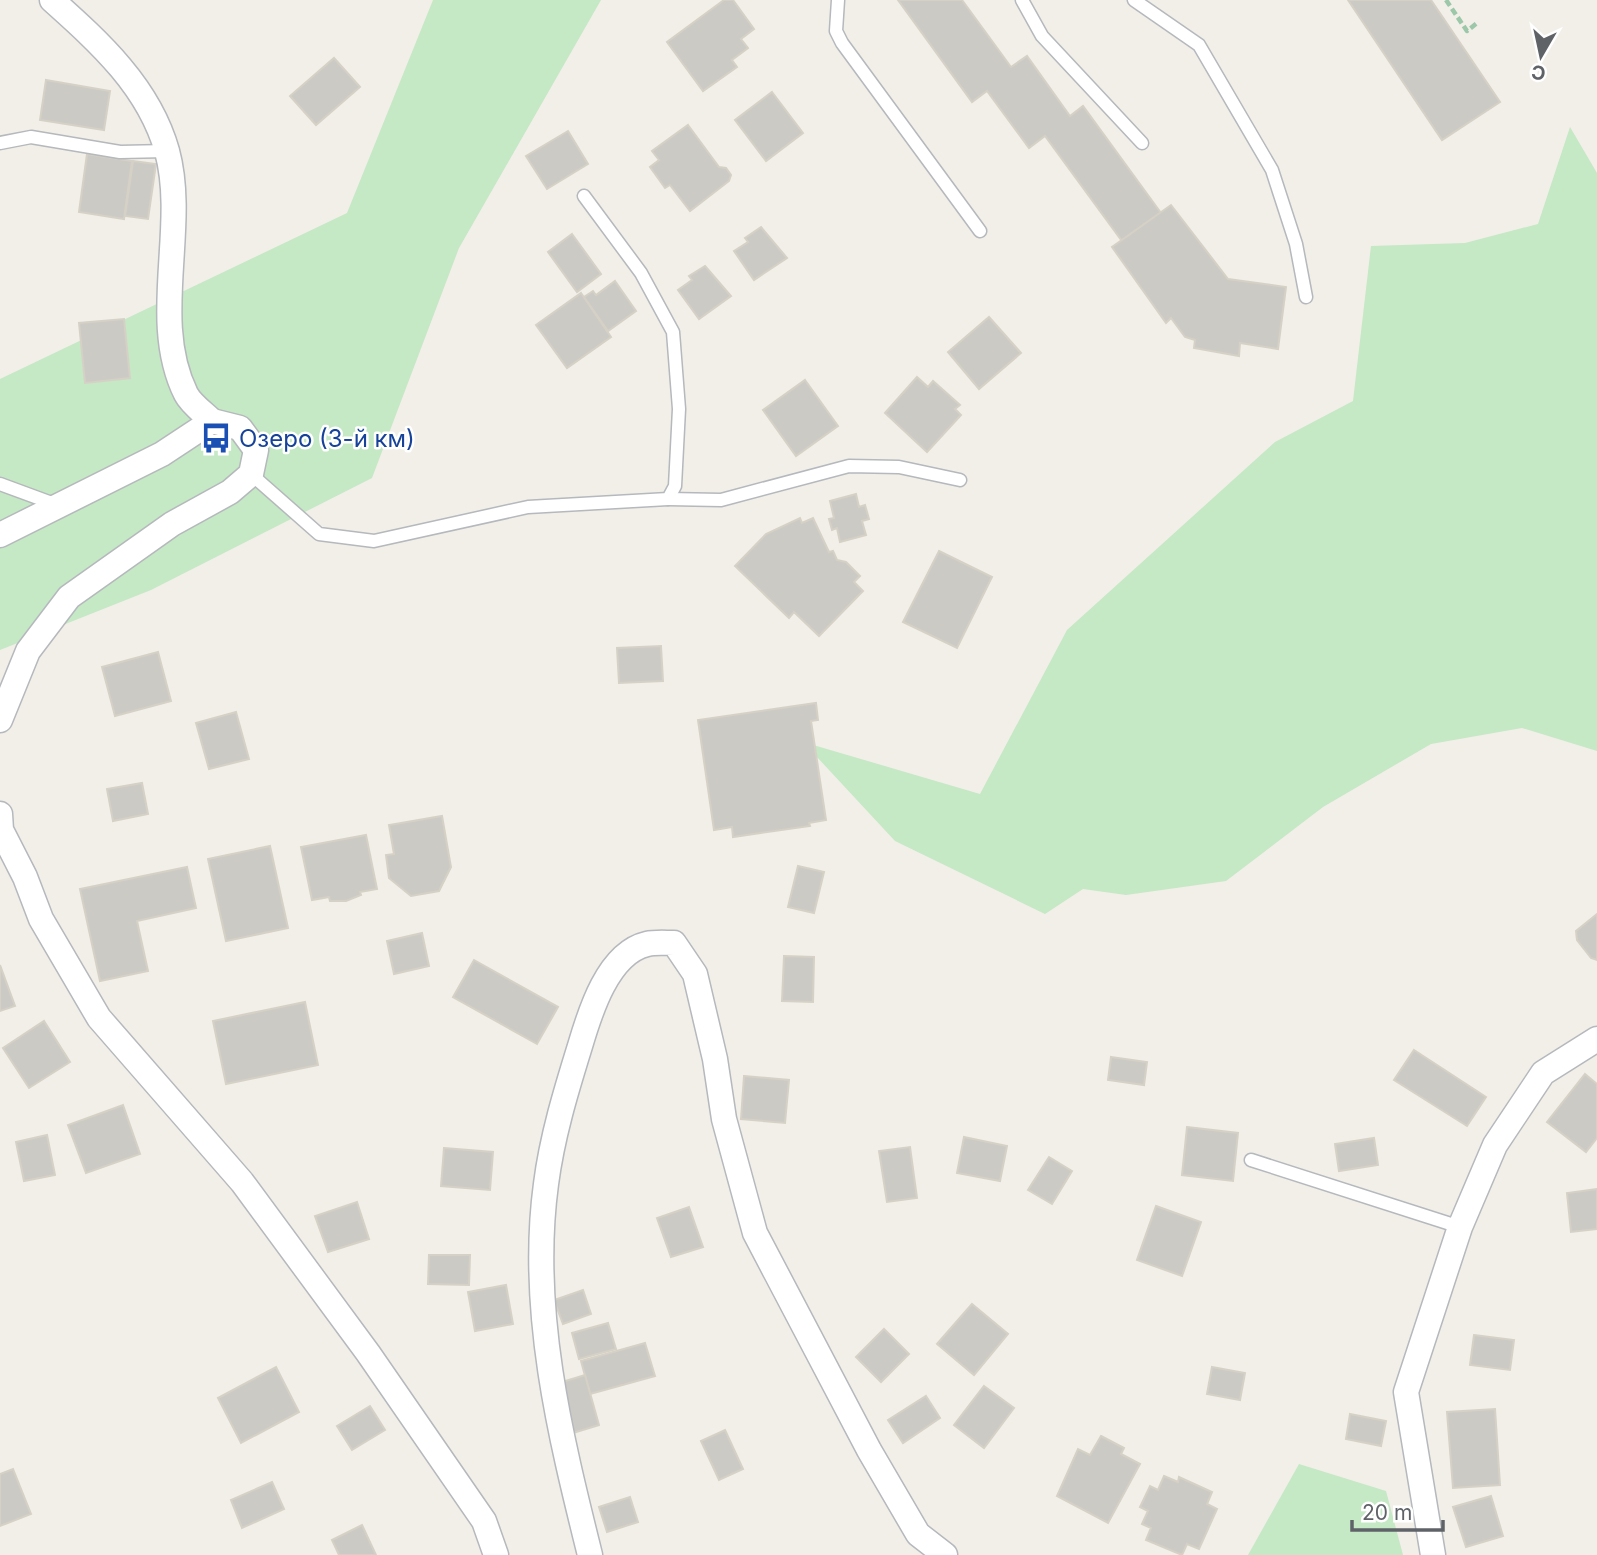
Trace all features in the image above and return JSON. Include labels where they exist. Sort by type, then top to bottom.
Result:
[{"type":"street","points":[[0,720],[28,651],[69,597],[172,524],[230,492],[251,474],[256,450],[240,428],[212,421],[187,395],[172,345],[169,290],[175,204],[167,150],[143,95],[116,61],[52,0]]},
{"type":"street","points":[[0,535],[162,454],[212,421]]},
{"type":"street","points":[[0,814],[1,830],[25,877],[41,919],[99,1018],[242,1182],[484,1521],[496,1555]]},
{"type":"street","points":[[590,1555],[552,1398],[542,1275],[546,1185],[563,1100],[583,1034],[604,983],[620,960],[646,944],[674,943],[695,974],[716,1059],[724,1119],[755,1233],[869,1450],[918,1534],[945,1555]]},
{"type":"street","points":[[1433,1555],[1406,1392],[1460,1227],[1494,1145],[1542,1073],[1597,1039]]},
{"type":"lane","points":[[838,0],[836,31],[842,43],[980,231]]},
{"type":"lane","points":[[1022,0],[1042,36],[1142,143]]},
{"type":"lane","points":[[1134,0],[1199,45],[1272,170],[1296,244],[1306,297]]},
{"type":"lane","points":[[0,143],[32,137],[120,152],[167,150]]},
{"type":"lane","points":[[584,196],[641,273],[673,332],[679,409],[676,486],[668,499]]},
{"type":"lane","points":[[251,474],[319,534],[374,541],[528,507],[668,499],[721,500],[849,466],[899,467],[960,480]]},
{"type":"lane","points":[[0,484],[58,506]]},
{"type":"lane","points":[[1251,1160],[1460,1227]]},
{"type":"path","points":[[1446,0],[1467,31],[1477,23]]},
{"type":"green space","points":[[433,0],[601,0],[459,248],[372,478],[151,590],[0,650],[0,379],[347,213]]},
{"type":"green space","points":[[1570,127],[1597,173],[1597,751],[1522,728],[1431,744],[1323,807],[1226,881],[1126,895],[1083,889],[1045,914],[895,841],[803,742],[980,794],[1067,630],[1275,442],[1353,401],[1371,246],[1465,243],[1538,224]]},
{"type":"green space","points":[[1299,1464],[1386,1491],[1403,1555],[1248,1555]]},
{"type":"building","points":[[724,0],[733,0],[754,29],[741,39],[748,48],[732,60],[737,67],[703,91],[667,42]]},
{"type":"building","points":[[898,0],[962,0],[1011,67],[1027,56],[1070,116],[1083,106],[1161,213],[1122,241],[1045,136],[1029,148],[987,91],[972,102]]},
{"type":"building","points":[[1348,0],[1431,0],[1500,102],[1442,140]]},
{"type":"building","points":[[334,58],[360,87],[316,125],[290,96]]},
{"type":"building","points":[[46,80],[110,91],[104,130],[40,120]]},
{"type":"building","points":[[772,92],[803,133],[766,161],[735,120]]},
{"type":"building","points":[[688,125],[719,167],[726,168],[731,175],[729,181],[690,211],[670,185],[665,188],[650,167],[659,160],[652,151]]},
{"type":"building","points":[[568,131],[588,164],[547,189],[526,156]]},
{"type":"building","points":[[87,154],[132,161],[124,219],[79,212]]},
{"type":"building","points":[[133,161],[156,164],[148,219],[125,216]]},
{"type":"building","points":[[1171,205],[1228,279],[1286,287],[1278,349],[1240,343],[1239,356],[1194,348],[1195,340],[1185,337],[1171,318],[1166,323],[1112,247]]},
{"type":"building","points":[[761,227],[787,258],[754,280],[734,251],[748,242],[745,238]]},
{"type":"building","points":[[572,234],[601,274],[577,292],[548,252]]},
{"type":"building","points":[[705,266],[731,296],[699,319],[678,290],[692,280],[689,276]]},
{"type":"building","points":[[615,281],[636,311],[608,331],[584,297],[593,291],[596,295]]},
{"type":"building","points":[[581,293],[611,337],[567,368],[536,325]]},
{"type":"building","points":[[989,317],[1021,353],[979,389],[948,352]]},
{"type":"building","points":[[124,319],[130,378],[85,383],[79,323]]},
{"type":"building","points":[[917,377],[928,387],[933,381],[960,405],[955,409],[961,415],[927,452],[885,413]]},
{"type":"building","points":[[805,380],[838,426],[796,456],[763,410]]},
{"type":"building","points":[[856,494],[859,507],[865,505],[869,519],[862,521],[866,535],[840,542],[837,528],[832,530],[829,519],[834,518],[830,501]]},
{"type":"building","points":[[800,518],[802,523],[813,518],[829,552],[833,551],[837,560],[846,562],[860,576],[854,582],[863,591],[819,636],[794,612],[789,618],[735,566],[766,534]]},
{"type":"building","points":[[939,551],[992,577],[957,648],[903,622]]},
{"type":"building","points":[[661,646],[663,681],[619,683],[617,648]]},
{"type":"building","points":[[158,652],[171,701],[115,716],[102,667]]},
{"type":"building","points":[[816,703],[818,720],[811,721],[826,820],[809,823],[810,826],[733,837],[732,827],[714,830],[698,720]]},
{"type":"building","points":[[236,712],[249,759],[209,769],[196,723]]},
{"type":"building","points":[[142,783],[148,814],[113,821],[107,789]]},
{"type":"building","points":[[442,816],[451,867],[439,891],[411,896],[389,878],[386,855],[394,854],[389,825]]},
{"type":"building","points":[[366,835],[377,889],[360,892],[361,895],[346,901],[330,901],[329,897],[312,900],[301,847]]},
{"type":"building","points":[[270,846],[288,928],[226,941],[208,859]]},
{"type":"building","points":[[798,866],[824,872],[814,913],[788,907]]},
{"type":"building","points":[[187,867],[196,908],[137,921],[148,971],[100,981],[80,889]]},
{"type":"building","points":[[1597,914],[1597,960],[1591,958],[1577,940],[1576,931]]},
{"type":"building","points":[[422,933],[429,966],[394,974],[387,941]]},
{"type":"building","points":[[784,956],[814,957],[813,1002],[782,1001]]},
{"type":"building","points":[[474,960],[558,1007],[537,1044],[453,997]]},
{"type":"building","points":[[0,965],[15,1006],[0,1011]]},
{"type":"building","points":[[305,1002],[318,1065],[226,1084],[213,1021]]},
{"type":"building","points":[[44,1021],[70,1062],[29,1088],[3,1048]]},
{"type":"building","points":[[1414,1050],[1486,1097],[1467,1126],[1394,1080]]},
{"type":"building","points":[[1111,1057],[1147,1062],[1144,1085],[1108,1080]]},
{"type":"building","points":[[1585,1074],[1597,1084],[1597,1138],[1586,1152],[1547,1122]]},
{"type":"building","points":[[744,1076],[789,1080],[785,1123],[741,1119]]},
{"type":"building","points":[[123,1105],[140,1154],[86,1173],[68,1125]]},
{"type":"building","points":[[1187,1127],[1238,1133],[1233,1181],[1182,1175]]},
{"type":"building","points":[[47,1135],[55,1175],[24,1181],[16,1142]]},
{"type":"building","points":[[964,1137],[1007,1146],[1000,1181],[957,1173]]},
{"type":"building","points":[[1374,1138],[1378,1165],[1339,1171],[1335,1144]]},
{"type":"building","points":[[910,1147],[917,1198],[887,1202],[879,1151]]},
{"type":"building","points":[[444,1148],[493,1152],[490,1190],[441,1186]]},
{"type":"building","points":[[1049,1157],[1072,1171],[1052,1204],[1028,1190]]},
{"type":"building","points":[[1597,1189],[1597,1229],[1571,1232],[1567,1193]]},
{"type":"building","points":[[357,1202],[369,1239],[328,1252],[315,1216]]},
{"type":"building","points":[[1156,1206],[1201,1222],[1182,1276],[1137,1260]]},
{"type":"building","points":[[689,1207],[703,1247],[671,1257],[657,1218]]},
{"type":"building","points":[[429,1255],[470,1255],[469,1285],[428,1284]]},
{"type":"building","points":[[506,1285],[513,1324],[475,1331],[468,1292]]},
{"type":"building","points":[[583,1290],[591,1314],[563,1324],[554,1300]]},
{"type":"building","points":[[972,1304],[1008,1334],[974,1375],[937,1344]]},
{"type":"building","points":[[608,1323],[616,1349],[579,1359],[572,1333]]},
{"type":"building","points":[[884,1329],[909,1354],[881,1382],[856,1357]]},
{"type":"building","points":[[1474,1335],[1514,1340],[1510,1370],[1470,1365]]},
{"type":"building","points":[[645,1343],[655,1376],[590,1394],[581,1361]]},
{"type":"building","points":[[276,1367],[299,1412],[241,1443],[218,1398]]},
{"type":"building","points":[[1212,1367],[1245,1373],[1240,1400],[1207,1394]]},
{"type":"building","points":[[585,1375],[599,1425],[573,1433],[559,1383]]},
{"type":"building","points":[[984,1386],[1014,1408],[984,1448],[954,1425]]},
{"type":"building","points":[[926,1396],[940,1418],[903,1443],[888,1420]]},
{"type":"building","points":[[370,1406],[385,1430],[352,1450],[337,1426]]},
{"type":"building","points":[[1495,1409],[1500,1485],[1453,1488],[1447,1412]]},
{"type":"building","points":[[1350,1414],[1386,1421],[1381,1446],[1346,1439]]},
{"type":"building","points":[[725,1430],[743,1469],[719,1480],[701,1441]]},
{"type":"building","points":[[1101,1436],[1124,1448],[1121,1454],[1140,1464],[1108,1523],[1057,1496],[1078,1449],[1090,1455]]},
{"type":"building","points":[[13,1469],[31,1514],[0,1526],[0,1474]]},
{"type":"building","points":[[1164,1476],[1178,1482],[1179,1477],[1212,1492],[1207,1504],[1217,1509],[1199,1549],[1187,1544],[1182,1555],[1146,1540],[1151,1528],[1142,1524],[1148,1511],[1140,1507],[1150,1486],[1158,1490]]},
{"type":"building","points":[[272,1482],[284,1509],[242,1528],[231,1500]]},
{"type":"building","points":[[1491,1496],[1503,1536],[1466,1547],[1453,1507]]},
{"type":"building","points":[[630,1497],[638,1522],[607,1532],[599,1507]]},
{"type":"building","points":[[362,1525],[376,1555],[339,1555],[332,1540]]},
{"type":"place","name":"Озеро (3-й км)","points":[[216,438]]}]
